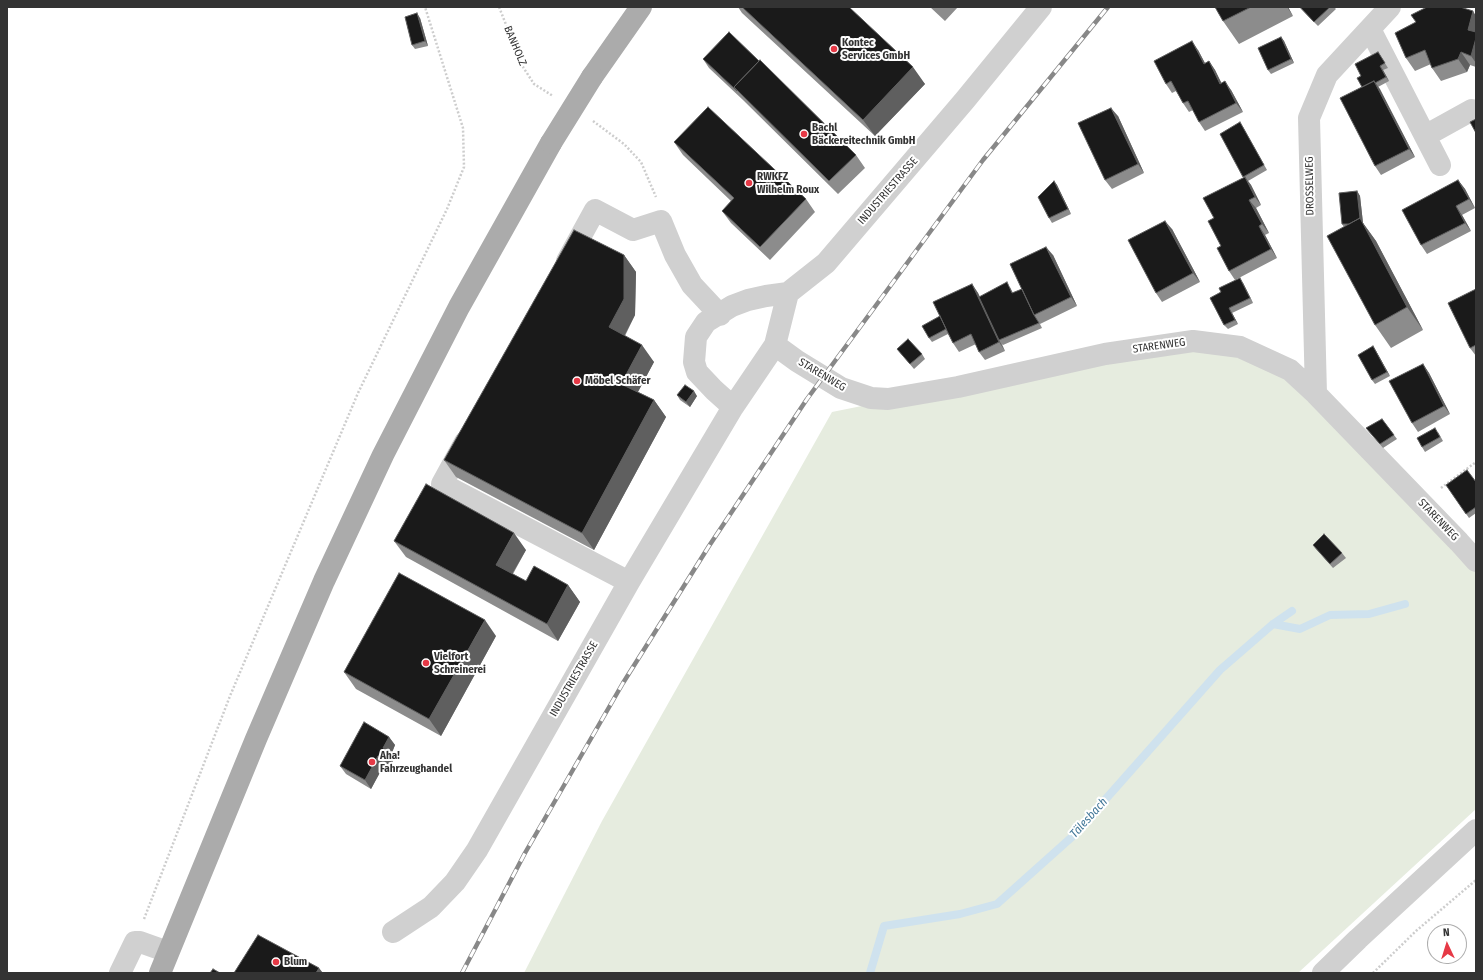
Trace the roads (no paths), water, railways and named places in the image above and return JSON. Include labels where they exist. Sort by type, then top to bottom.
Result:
[{"type":"main road","points":[[160,973],[256,739],[324,581],[370,483],[459,307],[551,143],[592,77],[641,7]]},
{"type":"street","name":"INDUSTRIESTRASSE","points":[[393,932],[431,907],[455,882],[477,850],[629,582],[732,407],[775,345],[788,293],[826,263],[965,100],[1041,7]]},
{"type":"street","name":"DROSSELWEG","points":[[1316,394],[1309,118],[1327,75],[1390,7]]},
{"type":"street","points":[[1370,29],[1440,165]]},
{"type":"street","points":[[1424,136],[1472,110]]},
{"type":"street","points":[[557,278],[596,210],[633,230],[661,221],[675,255],[692,285],[720,315]]},
{"type":"street","points":[[732,407],[697,372],[694,362],[696,337],[706,322],[720,315],[732,306],[748,300],[788,293]]},
{"type":"street","name":"STARENWEG","points":[[775,345],[797,361],[841,388],[871,398],[888,399],[958,388],[1105,354],[1193,341],[1240,346],[1290,370],[1316,394],[1476,561]]},
{"type":"street","points":[[476,422],[442,484],[629,582]]},
{"type":"street","points":[[1323,973],[1476,830]]},
{"type":"street","points":[[120,973],[135,942],[140,942],[168,952]]},
{"type":"waterway","points":[[1273,624],[1300,629],[1330,615],[1369,614],[1405,604]]},
{"type":"waterway","name":"Tälesbach","points":[[870,973],[884,926],[960,914],[997,904],[1073,836],[1220,670],[1273,624],[1292,611]]},
{"type":"railway","points":[[462,973],[525,853],[623,683],[709,546],[807,399],[983,160],[1108,7]]},
{"type":"place","name":"Kontec Services GmbH","points":[[834,49]]},
{"type":"place","name":"Bachl Bäckereitechnik GmbH","points":[[804,134]]},
{"type":"place","name":"RWKFZ Wilhelm Roux","points":[[749,183]]},
{"type":"place","name":"Möbel Schäfer","points":[[577,381]]},
{"type":"place","name":"Vielfort Schreinerei","points":[[426,663]]},
{"type":"place","name":"Aha! Fahrzeughandel","points":[[372,762]]},
{"type":"place","name":"Blum","points":[[276,962]]}]
